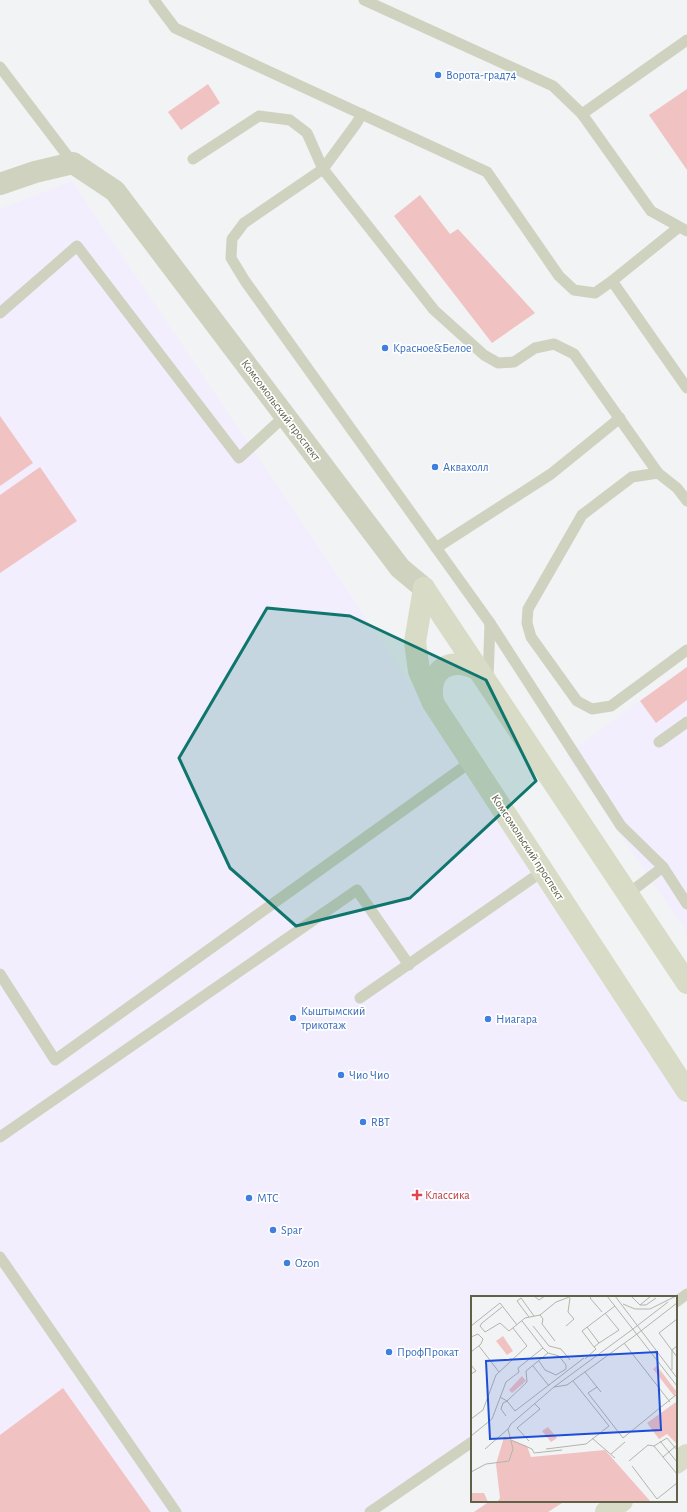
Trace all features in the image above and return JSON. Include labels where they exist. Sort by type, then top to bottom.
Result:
[{"type":"street","points":[[0,184],[73,163]]},
{"type":"street","name":"Комсомольский проспект","points":[[73,163],[115,192],[141,228],[286,415],[400,568],[424,588],[687,982]]},
{"type":"street","name":"Комсомольский проспект","points":[[424,588],[415,642],[419,671],[433,703],[687,1091]]},
{"type":"street","points":[[433,703],[432,684],[436,676],[443,668],[456,663],[465,664],[482,677]]},
{"type":"street","points":[[677,1462],[687,1455]]},
{"type":"street","points":[[606,1512],[621,1502]]},
{"type":"lane","points":[[154,0],[174,28],[487,172],[559,276],[574,290],[595,293],[683,229],[651,211],[582,114],[553,86],[364,0]]},
{"type":"lane","points":[[582,114],[687,40]]},
{"type":"lane","points":[[0,67],[73,163]]},
{"type":"lane","points":[[362,114],[322,169],[244,222],[232,239],[231,258],[250,288],[490,623],[621,826],[663,867],[687,904]]},
{"type":"lane","points":[[193,159],[259,116],[290,120],[307,133],[322,169],[434,310],[484,355],[498,363],[514,362],[535,348],[554,344],[574,354],[658,473],[677,488],[687,501]]},
{"type":"lane","points":[[0,313],[77,246],[239,458],[286,415]]},
{"type":"lane","points":[[612,280],[687,388]]},
{"type":"lane","points":[[436,548],[551,474],[620,418]]},
{"type":"lane","points":[[658,473],[632,477],[582,515],[528,609],[527,623],[531,637],[577,701],[592,709],[611,706],[687,650]]},
{"type":"lane","points":[[482,677],[490,623]]},
{"type":"lane","points":[[659,742],[687,722]]},
{"type":"lane","points":[[0,974],[55,1060],[472,761]]},
{"type":"lane","points":[[628,894],[663,867]]},
{"type":"lane","points":[[360,998],[543,871]]},
{"type":"lane","points":[[0,1137],[357,890],[409,965]]},
{"type":"lane","points":[[0,1257],[176,1512]]},
{"type":"lane","points":[[677,1301],[687,1294]]},
{"type":"lane","points":[[370,1512],[471,1443]]},
{"type":"highlighted area","points":[[267,608],[350,616],[486,680],[536,781],[410,898],[296,926],[230,868],[179,758]]},
{"type":"shaded area","points":[[208,84],[220,103],[181,130],[168,112]]},
{"type":"shaded area","points":[[687,89],[687,170],[649,115]]},
{"type":"shaded area","points":[[72,181],[475,780],[687,1108],[687,1286],[672,1296],[471,1296],[471,1437],[364,1512],[151,1512],[63,1388],[0,1435],[0,209]]},
{"type":"shaded area","points":[[420,195],[450,234],[458,229],[535,313],[492,343],[394,216]]},
{"type":"shaded area","points":[[0,416],[33,463],[0,486]]},
{"type":"shaded area","points":[[40,467],[77,521],[0,573],[0,495]]},
{"type":"shaded area","points":[[687,666],[687,932],[566,755]]},
{"type":"shaded area","points":[[687,667],[687,700],[656,723],[640,701]]},
{"type":"shaded area","points":[[63,1388],[151,1512],[0,1512],[0,1435]]},
{"type":"shaded area","points":[[489,1502],[562,1503],[548,1512],[474,1512]]},
{"type":"place","name":"Ворота-град74","points":[[438,75]]},
{"type":"place","name":"Красное&Белое","points":[[385,348]]},
{"type":"place","name":"Аквахолл","points":[[435,467]]},
{"type":"place","name":"Кыштымский трикотаж","points":[[293,1018]]},
{"type":"place","name":"Ниагара","points":[[488,1019]]},
{"type":"place","name":"Чио Чио","points":[[341,1075]]},
{"type":"place","name":"RBT","points":[[363,1122]]},
{"type":"place","name":"Классика","points":[[417,1195]]},
{"type":"place","name":"МТС","points":[[249,1198]]},
{"type":"place","name":"Spar","points":[[273,1230]]},
{"type":"place","name":"Ozon","points":[[287,1263]]},
{"type":"place","name":"ПрофПрокат","points":[[389,1352]]}]
